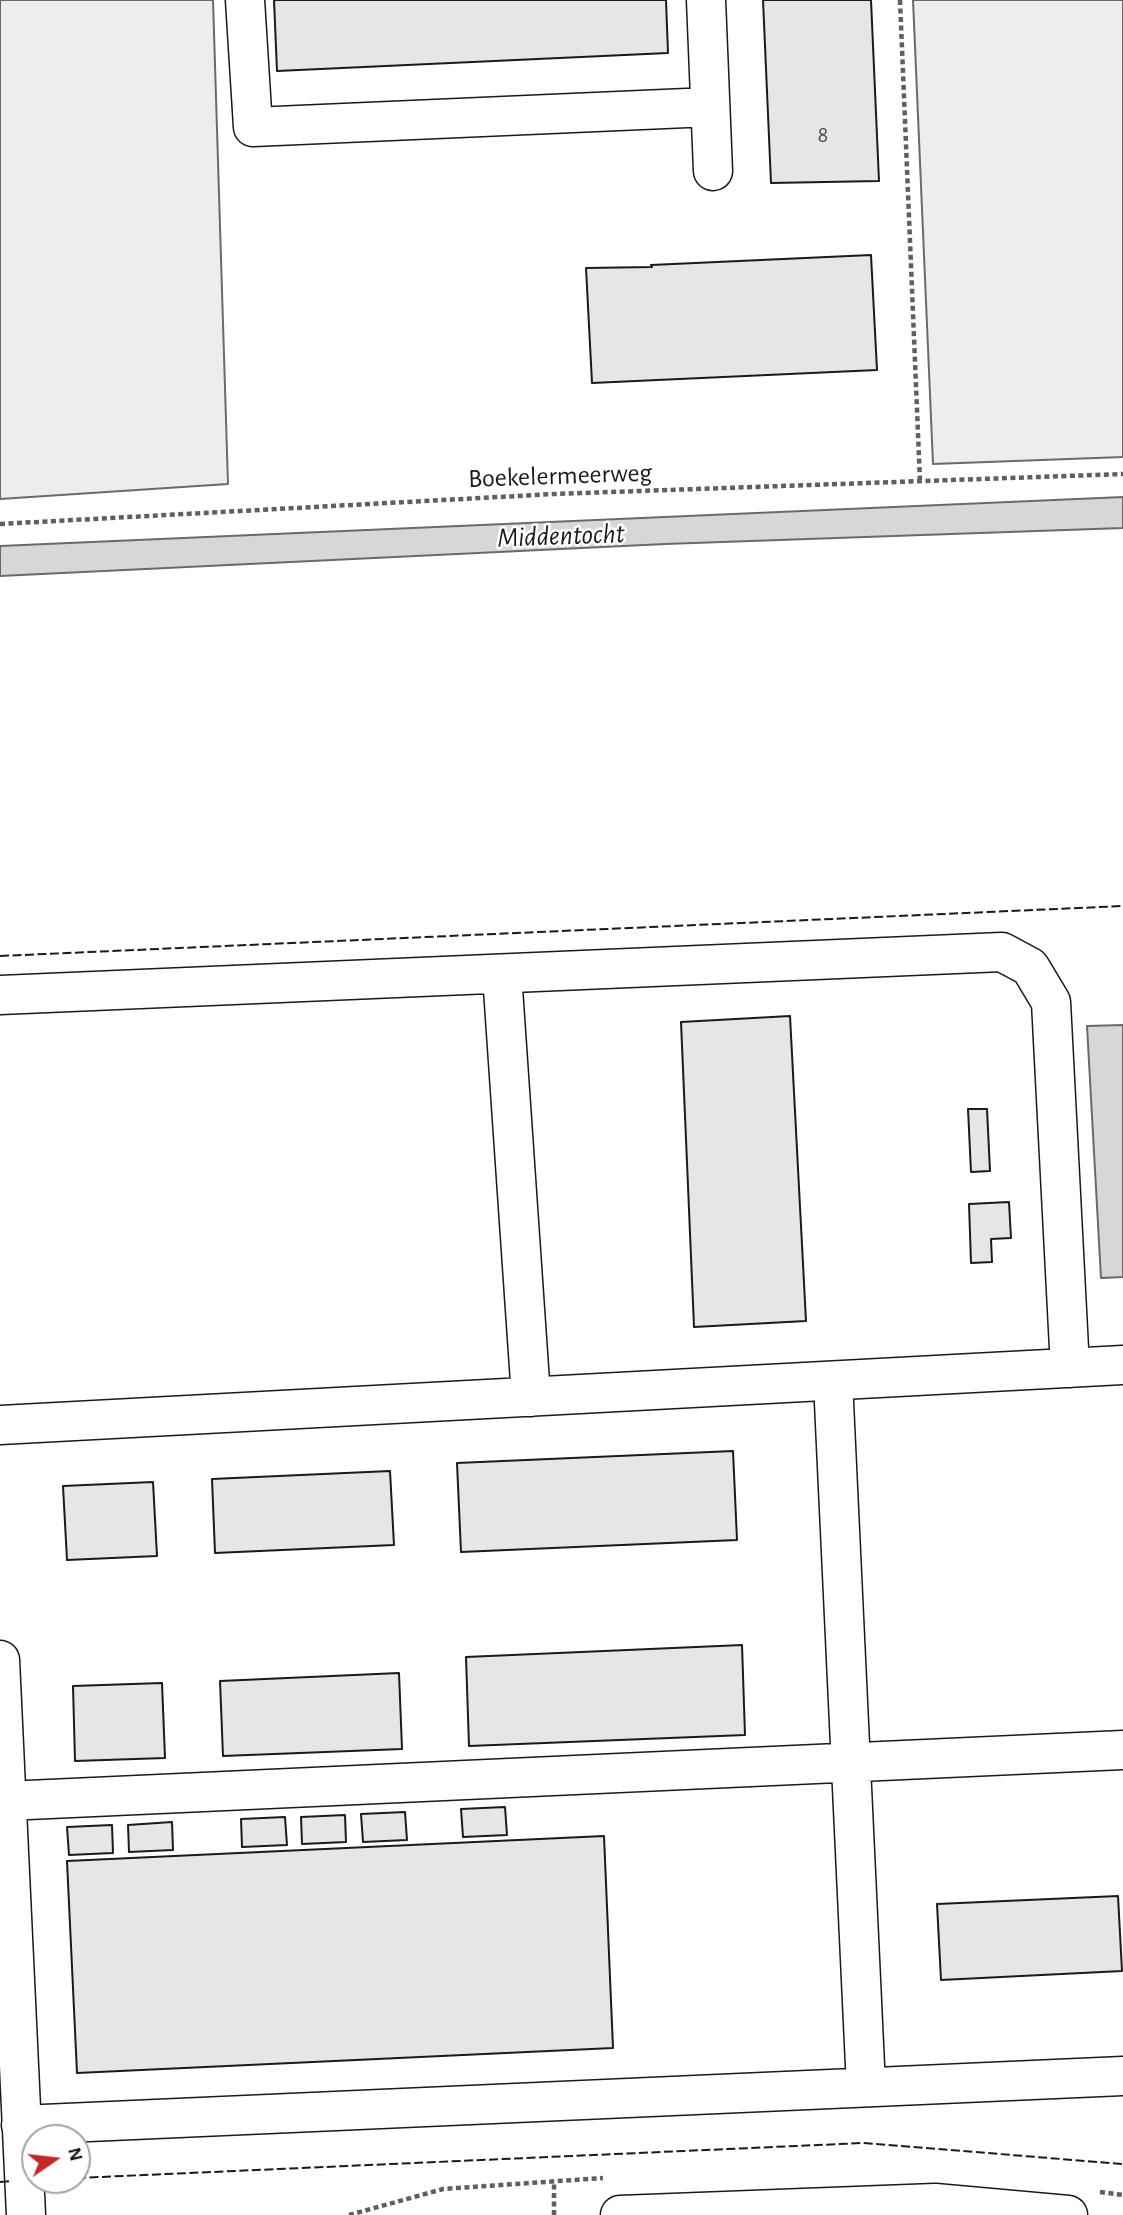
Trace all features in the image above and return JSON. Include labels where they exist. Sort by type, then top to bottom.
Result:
[{"type":"street","points":[[245,0],[253,127],[710,107]]},
{"type":"street","points":[[706,0],[713,171]]},
{"type":"street","points":[[0,995],[1002,951],[1030,967],[1051,1002],[1070,1368]]},
{"type":"street","points":[[502,974],[531,1397]]},
{"type":"street","points":[[0,1425],[1123,1365]]},
{"type":"street","points":[[832,1381],[866,2087]]},
{"type":"street","points":[[0,1660],[21,2125]]},
{"type":"street","points":[[6,1801],[1123,1750]]},
{"type":"street","points":[[43,2124],[1123,2076]]},
{"type":"street","points":[[25,2194],[26,2215]]},
{"type":"street","points":[[647,2215],[935,2203],[1068,2215]]},
{"type":"path","points":[[900,0],[920,482]]},
{"type":"path","name":"Boekelermeerweg","points":[[0,524],[554,494],[1123,474]]},
{"type":"path","points":[[554,2181],[554,2215]]},
{"type":"shaded area","points":[[0,0],[213,0],[228,484],[0,499]]},
{"type":"shaded area","points":[[913,0],[1123,0],[1123,457],[933,464]]},
{"type":"water","name":"Middentocht","points":[[1123,497],[1123,528],[665,544],[0,576],[0,546]]},
{"type":"water","points":[[1123,1025],[1123,1277],[1101,1278],[1087,1026]]},
{"type":"building","points":[[274,0],[666,0],[668,53],[277,71]]},
{"type":"building","points":[[763,0],[871,0],[879,181],[771,183]]},
{"type":"building","points":[[871,255],[877,370],[592,383],[586,268]]},
{"type":"building","points":[[790,1016],[806,1321],[694,1327],[681,1022]]},
{"type":"building","points":[[968,1109],[987,1109],[990,1171],[971,1172]]},
{"type":"building","points":[[1009,1202],[1011,1238],[991,1239],[992,1262],[971,1263],[969,1204]]},
{"type":"building","points":[[733,1451],[737,1540],[461,1552],[457,1463]]},
{"type":"building","points":[[390,1471],[394,1545],[215,1553],[212,1479]]},
{"type":"building","points":[[153,1482],[157,1556],[67,1560],[63,1486]]},
{"type":"building","points":[[742,1645],[745,1735],[469,1746],[466,1657]]},
{"type":"building","points":[[399,1673],[402,1749],[223,1756],[220,1681]]},
{"type":"building","points":[[162,1683],[165,1758],[75,1761],[73,1686]]},
{"type":"building","points":[[505,1807],[507,1835],[463,1837],[461,1809]]},
{"type":"building","points":[[405,1812],[407,1840],[363,1842],[361,1814]]},
{"type":"building","points":[[345,1815],[346,1842],[302,1844],[301,1817]]},
{"type":"building","points":[[285,1817],[287,1845],[242,1847],[241,1819]]},
{"type":"building","points":[[172,1822],[173,1850],[129,1852],[128,1825]]},
{"type":"building","points":[[112,1825],[113,1853],[69,1855],[67,1827]]},
{"type":"building","points":[[604,1836],[613,2048],[77,2073],[67,1861]]},
{"type":"building","points":[[1118,1896],[1122,1971],[941,1980],[937,1904]]},
{"type":"fence","points":[[0,956],[1123,906]]},
{"type":"fence","points":[[91,2177],[863,2143],[1123,2164]]},
{"type":"fence","points":[[0,2182],[11,2181]]}]
